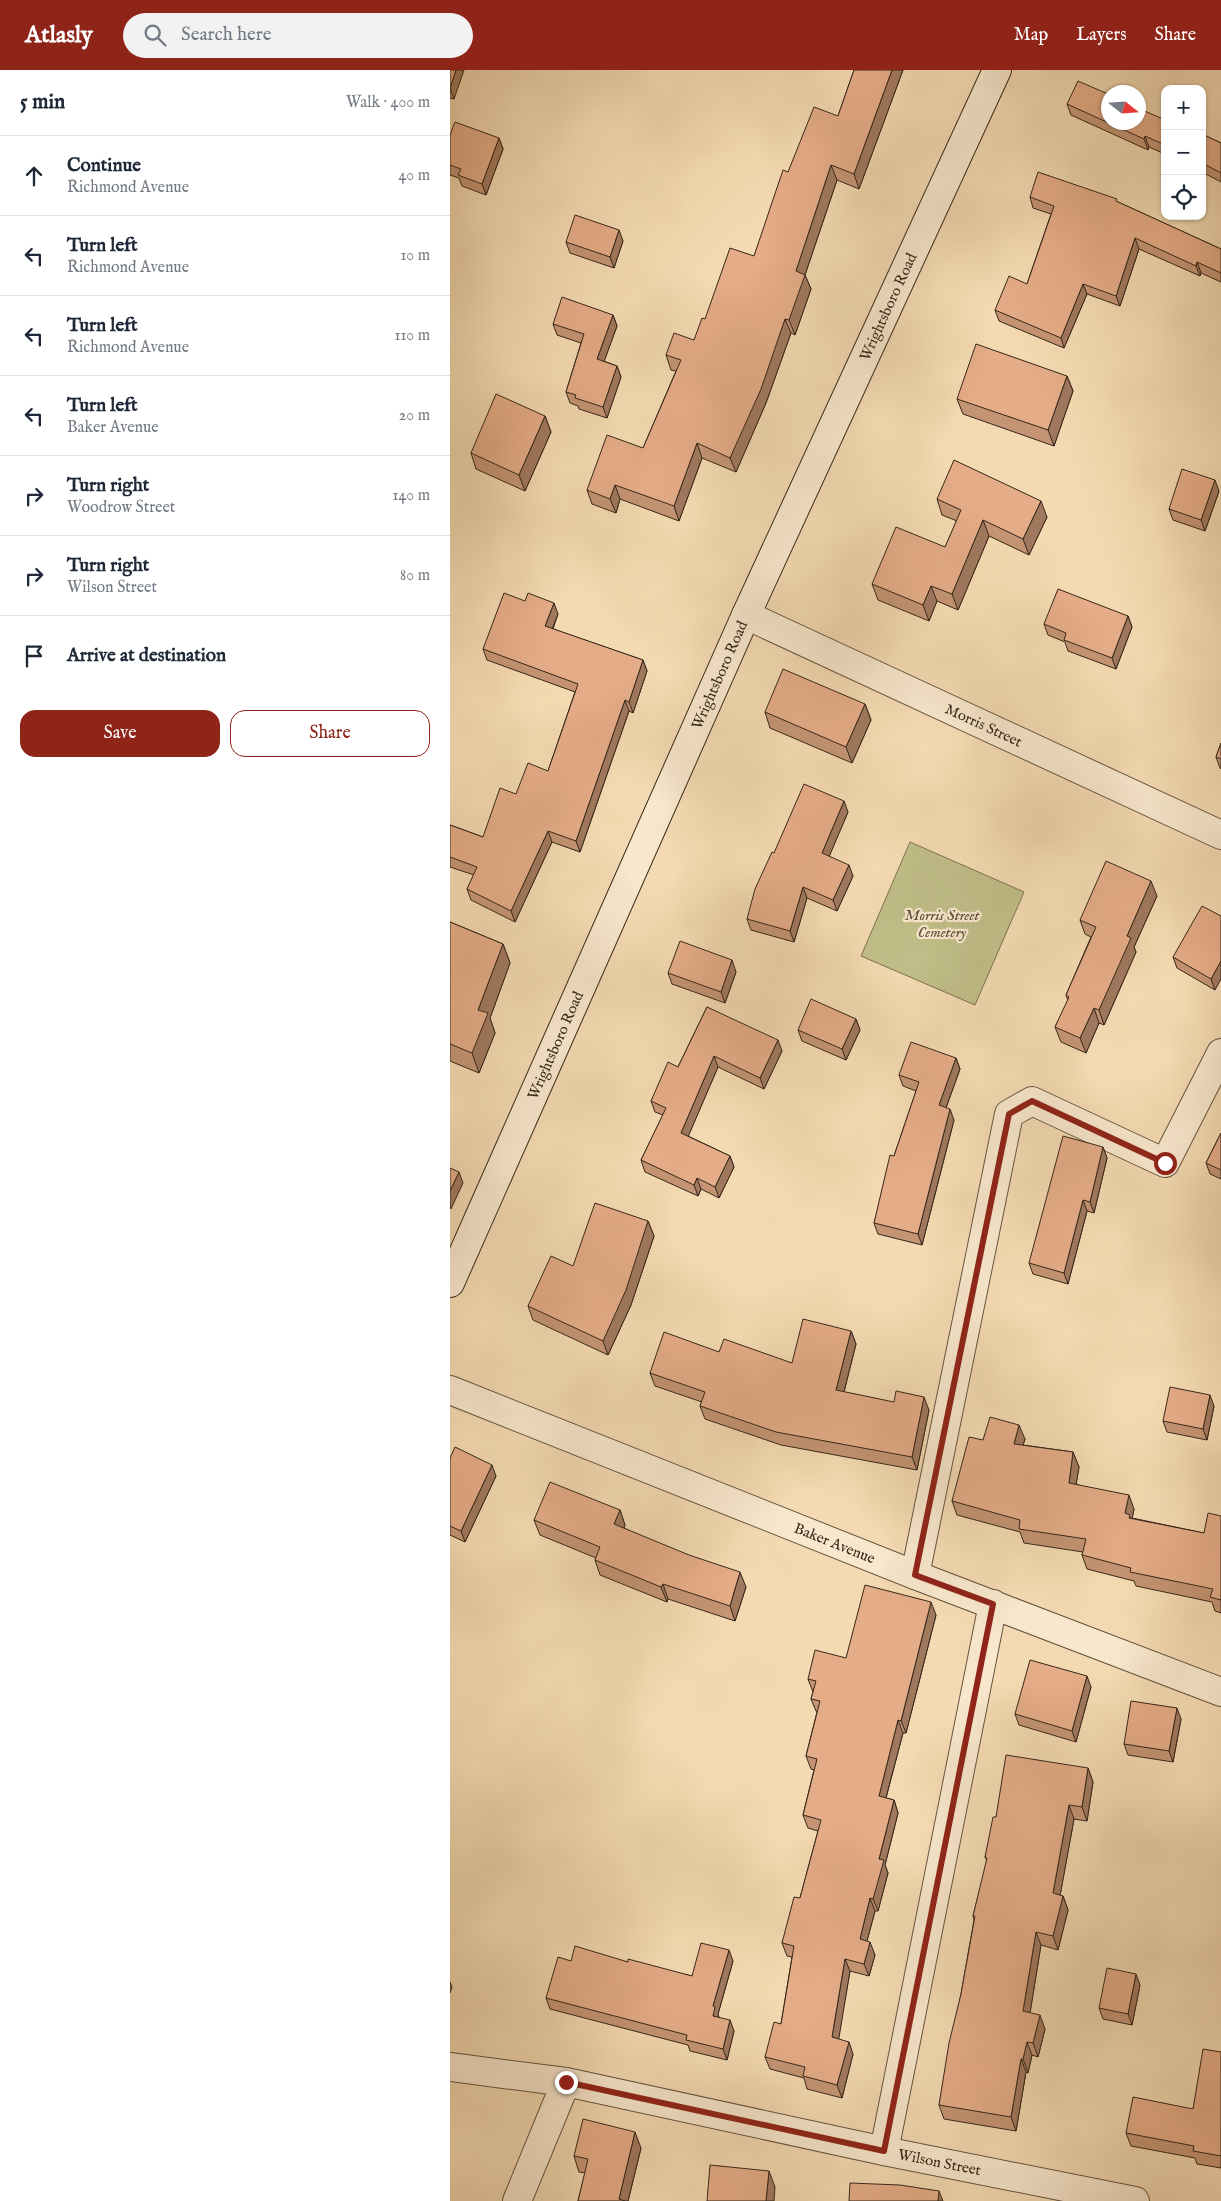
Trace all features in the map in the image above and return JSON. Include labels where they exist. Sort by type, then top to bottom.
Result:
[{"type":"street","name":"Wrightsboro Road","points":[[450,1283],[456,1253],[997,70]]},
{"type":"street","name":"Morris Street","points":[[746,616],[1221,836]]},
{"type":"street","points":[[915,1575],[1009,1114],[1032,1101],[1165,1163],[1221,1053]]},
{"type":"street","name":"Baker Avenue","points":[[450,1390],[915,1575],[1221,1692]]},
{"type":"street","points":[[884,2151],[993,1604]]},
{"type":"street","name":"Wilson Street","points":[[450,2067],[566,2082],[884,2151],[1135,2201]]},
{"type":"street","points":[[517,2201],[566,2082]]},
{"type":"green space","name":"Morris Street Cemetery","points":[[910,842],[1024,892],[975,1005],[861,956]]},
{"type":"building","points":[[450,70],[456,70],[450,88]]},
{"type":"building","points":[[854,70],[892,70],[854,174],[831,165],[796,271],[805,275],[789,320],[785,319],[761,389],[730,458],[697,443],[674,506],[615,485],[610,499],[587,490],[607,435],[643,448],[681,360],[666,355],[674,333],[694,340],[702,318],[705,319],[730,248],[754,256],[783,170],[788,172],[814,107],[838,116]]},
{"type":"building","points":[[1078,81],[1101,91],[1101,119],[1067,104]]},
{"type":"building","points":[[1146,112],[1161,118],[1161,143],[1145,136],[1144,139],[1124,130],[1146,130]]},
{"type":"building","points":[[455,122],[499,138],[482,184],[458,175],[461,169],[450,165],[450,135]]},
{"type":"building","points":[[1206,136],[1221,143],[1221,173],[1206,165]]},
{"type":"building","points":[[1038,172],[1117,199],[1116,201],[1221,249],[1221,273],[1197,262],[1196,266],[1135,238],[1116,296],[1083,284],[1061,338],[995,310],[1009,276],[1027,284],[1054,206],[1030,197]]},
{"type":"building","points":[[575,215],[619,230],[610,257],[566,242]]},
{"type":"building","points":[[562,297],[613,315],[597,359],[617,366],[603,407],[575,398],[576,395],[566,392],[584,334],[553,324]]},
{"type":"building","points":[[976,344],[1067,376],[1048,430],[957,399]]},
{"type":"building","points":[[496,394],[545,416],[519,475],[471,453]]},
{"type":"building","points":[[954,460],[1041,501],[1023,539],[983,520],[952,594],[931,586],[923,605],[872,584],[896,527],[945,547],[961,510],[937,499]]},
{"type":"building","points":[[1182,469],[1215,480],[1201,520],[1169,509]]},
{"type":"building","points":[[1058,589],[1128,616],[1112,658],[1064,640],[1066,633],[1044,624]]},
{"type":"building","points":[[504,593],[525,601],[528,593],[554,603],[545,626],[643,660],[629,702],[625,700],[576,841],[548,831],[511,911],[467,889],[477,867],[450,857],[450,825],[483,837],[500,788],[516,794],[528,763],[548,771],[578,684],[483,649]]},
{"type":"building","points":[[783,669],[865,704],[846,747],[765,712]]},
{"type":"building","points":[[1221,743],[1221,759],[1216,757]]},
{"type":"building","points":[[804,784],[844,801],[822,853],[849,865],[833,900],[803,887],[790,931],[747,919],[755,889],[772,852],[774,853]]},
{"type":"building","points":[[1106,861],[1151,881],[1127,936],[1131,938],[1099,1010],[1094,1008],[1080,1038],[1055,1027],[1069,997],[1066,995],[1096,927],[1080,920]]},
{"type":"building","points":[[1202,906],[1221,916],[1221,961],[1211,979],[1173,957]]},
{"type":"building","points":[[450,922],[503,944],[478,1010],[488,1013],[472,1053],[450,1044]]},
{"type":"building","points":[[680,941],[732,960],[721,992],[668,973]]},
{"type":"building","points":[[811,999],[856,1019],[842,1049],[798,1030]]},
{"type":"building","points":[[707,1007],[778,1040],[760,1078],[714,1056],[681,1133],[730,1156],[715,1187],[697,1178],[694,1185],[641,1160],[666,1108],[651,1101],[668,1062],[678,1067]]},
{"type":"building","points":[[911,1042],[956,1058],[939,1105],[950,1109],[918,1234],[874,1223],[890,1155],[894,1156],[919,1082],[899,1075]]},
{"type":"building","points":[[1221,1133],[1221,1170],[1206,1163]]},
{"type":"building","points":[[1063,1136],[1103,1147],[1090,1202],[1083,1200],[1064,1273],[1029,1263]]},
{"type":"building","points":[[450,1168],[459,1172],[450,1191]]},
{"type":"building","points":[[595,1203],[648,1221],[626,1290],[603,1341],[528,1306],[551,1256],[573,1266]]},
{"type":"building","points":[[803,1319],[851,1331],[836,1390],[894,1402],[896,1391],[924,1397],[912,1457],[776,1432],[700,1406],[705,1392],[650,1373],[664,1332],[719,1352],[724,1339],[792,1363]]},
{"type":"building","points":[[1170,1387],[1210,1395],[1203,1429],[1163,1421]]},
{"type":"building","points":[[990,1417],[1019,1425],[1014,1444],[1073,1452],[1069,1483],[1129,1495],[1125,1513],[1130,1515],[1129,1518],[1204,1533],[1208,1513],[1221,1516],[1221,1600],[1210,1597],[1213,1589],[1130,1572],[1131,1568],[1082,1555],[1086,1539],[1019,1529],[1020,1520],[952,1501],[969,1437],[983,1440]]},
{"type":"building","points":[[455,1447],[492,1465],[461,1531],[450,1526],[450,1458]]},
{"type":"building","points":[[550,1482],[620,1510],[614,1524],[689,1555],[740,1572],[730,1606],[663,1584],[661,1587],[595,1560],[600,1547],[534,1520]]},
{"type":"building","points":[[865,1585],[931,1602],[901,1721],[898,1720],[879,1796],[894,1800],[879,1859],[884,1860],[873,1899],[870,1898],[860,1939],[870,1942],[864,1964],[845,1959],[832,2037],[849,2042],[837,2085],[803,2076],[805,2067],[765,2057],[774,2022],[781,2024],[794,1946],[782,1943],[794,1897],[800,1898],[821,1820],[803,1815],[817,1759],[806,1756],[820,1701],[811,1699],[816,1681],[808,1679],[815,1650],[846,1658]]},
{"type":"building","points":[[1030,1660],[1087,1676],[1072,1731],[1015,1714]]},
{"type":"building","points":[[1131,1701],[1177,1708],[1169,1751],[1124,1744]]},
{"type":"building","points":[[1006,1755],[1088,1768],[1082,1807],[1069,1805],[1053,1893],[1063,1896],[1053,1936],[1036,1932],[1023,2011],[1040,2015],[1033,2043],[1027,2042],[1023,2059],[1021,2059],[1011,2117],[939,2105],[949,2043],[961,1994],[975,1916],[973,1916],[987,1858],[985,1857],[993,1817],[996,1817]]},
{"type":"building","points":[[701,1943],[729,1950],[713,2006],[715,2007],[713,2016],[730,2020],[723,2049],[686,2040],[687,2035],[546,1998],[558,1957],[571,1961],[575,1946],[628,1962],[628,1959],[692,1976]]},
{"type":"building","points":[[1107,1968],[1136,1974],[1128,2014],[1099,2008]]},
{"type":"building","points":[[1203,2049],[1221,2052],[1221,2156],[1193,2151],[1194,2146],[1126,2133],[1133,2097],[1193,2109]]},
{"type":"building","points":[[583,2119],[635,2132],[619,2199],[625,2201],[578,2201],[588,2159],[574,2156]]},
{"type":"building","points":[[710,2165],[769,2171],[766,2201],[707,2201]]},
{"type":"building","points":[[850,2183],[900,2185],[939,2191],[938,2201],[849,2201]]},
{"type":"route","points":[[566,2082],[884,2151],[993,1604],[915,1575],[1009,1114],[1032,1101],[1165,1163]]}]
